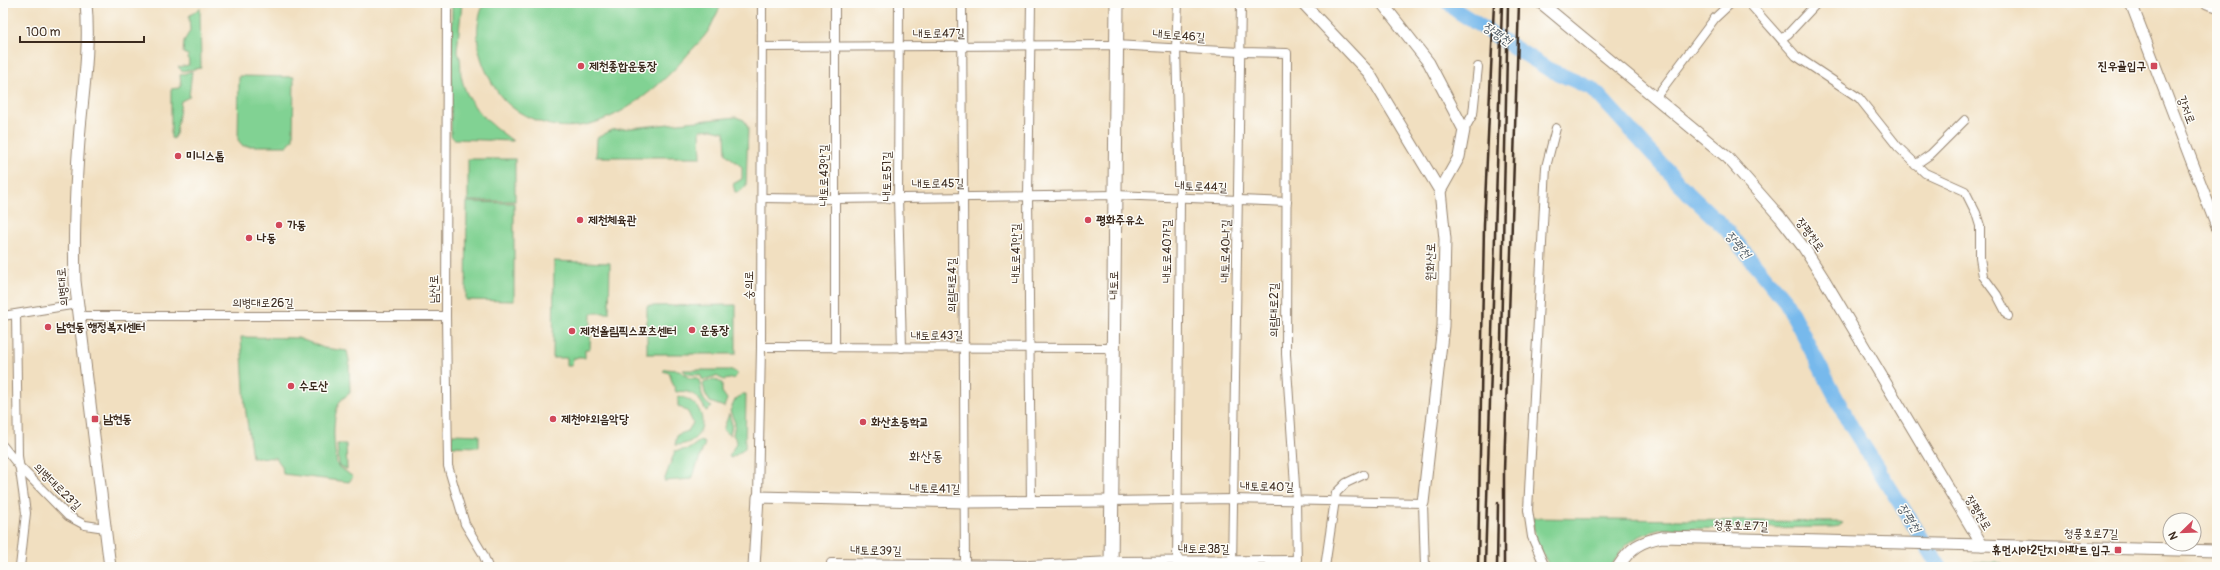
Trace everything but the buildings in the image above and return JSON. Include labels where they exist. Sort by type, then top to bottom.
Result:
[{"type":"main road","name":"내토로","points":[[1111,564],[1117,3]]},
{"type":"street","name":"의병대로","points":[[86,3],[89,31],[78,151],[74,252],[77,304],[80,316],[110,567]]},
{"type":"street","name":"남산로","points":[[447,3],[446,316],[448,466],[465,524],[483,554],[488,567]]},
{"type":"street","name":"숭의로","points":[[754,567],[758,497],[761,347],[762,3]]},
{"type":"street","name":"내토로43안길","points":[[835,3],[835,348]]},
{"type":"street","name":"내토로51길","points":[[899,3],[898,197],[902,348]]},
{"type":"street","name":"의림대로4길","points":[[962,3],[965,566]]},
{"type":"street","name":"내토로41안길","points":[[1031,3],[1028,195],[1031,503]]},
{"type":"street","name":"내토로40가길","points":[[1177,564],[1180,198],[1176,48],[1178,3]]},
{"type":"street","name":"내토로40나길","points":[[1232,564],[1241,3]]},
{"type":"street","name":"원화산로","points":[[1303,3],[1369,73],[1440,191],[1445,239],[1443,326],[1423,503],[1425,567]]},
{"type":"street","points":[[1382,3],[1429,63],[1464,130]]},
{"type":"street","name":"장평천로","points":[[1541,3],[1728,158],[1804,248],[1982,545]]},
{"type":"street","points":[[1656,97],[1715,18],[1731,3]]},
{"type":"street","points":[[1748,3],[1796,56],[1859,98],[1898,147],[1915,165],[1925,173],[1943,182],[1961,188],[1969,197],[1980,226],[1980,258],[1983,276],[1997,295],[2008,316]]},
{"type":"street","points":[[1782,39],[1817,3]]},
{"type":"street","name":"강저로","points":[[2131,3],[2217,227]]},
{"type":"street","points":[[2207,3],[2217,6]]},
{"type":"street","name":"내토로47길","points":[[762,47],[1116,45]]},
{"type":"street","name":"내토로46길","points":[[1116,45],[1287,53]]},
{"type":"street","name":"의림대로2길","points":[[1287,53],[1286,354],[1296,500],[1297,564]]},
{"type":"street","points":[[1440,191],[1459,157],[1464,130],[1473,114],[1478,66]]},
{"type":"street","points":[[1915,165],[1932,154],[1965,120]]},
{"type":"street","points":[[1545,567],[1532,537],[1528,510],[1546,167],[1556,128]]},
{"type":"street","name":"내토로45길","points":[[762,198],[836,199],[1028,195],[1115,195]]},
{"type":"street","name":"내토로44길","points":[[1115,195],[1287,202]]},
{"type":"street","points":[[3,316],[77,304]]},
{"type":"street","points":[[16,314],[19,466],[26,513],[20,567]]},
{"type":"street","name":"의병대로26길","points":[[80,316],[446,316]]},
{"type":"street","name":"내토로43길","points":[[761,347],[902,348],[1029,346],[1113,348]]},
{"type":"street","name":"의병대로23길","points":[[3,446],[19,466],[74,521],[90,527],[105,528]]},
{"type":"street","points":[[1325,567],[1334,501],[1339,488],[1363,474]]},
{"type":"street","name":"내토로41길","points":[[758,497],[1031,503],[1111,501]]},
{"type":"street","name":"내토로40길","points":[[1111,501],[1233,499],[1423,503]]},
{"type":"street","name":"청풍호로7길","points":[[1618,567],[1627,554],[1636,545],[1662,538],[1875,541],[2217,551]]},
{"type":"street","name":"내토로39길","points":[[831,563],[965,566],[1111,564]]},
{"type":"street","name":"내토로38길","points":[[1111,564],[1297,564]]},
{"type":"green space","points":[[452,3],[462,3],[457,51],[460,60],[461,75],[468,96],[473,105],[487,120],[513,141],[454,139],[451,136]]},
{"type":"green space","name":"제천종합운동장","points":[[484,3],[722,3],[710,28],[703,38],[658,85],[640,99],[621,112],[600,121],[579,126],[557,126],[535,120],[518,112],[506,102],[491,82],[480,56],[478,38],[479,21]]},
{"type":"green space","points":[[200,8],[201,68],[182,71],[178,67],[189,65],[188,55],[183,53],[184,41],[190,31],[189,16]]},
{"type":"green space","points":[[192,71],[189,97],[181,101],[176,134],[173,139],[171,138],[171,89],[179,88],[181,84],[180,75]]},
{"type":"green space","points":[[239,76],[294,77],[293,139],[287,146],[243,146],[238,140]]},
{"type":"green space","points":[[736,117],[744,120],[748,128],[746,186],[739,192],[735,192],[733,184],[742,179],[742,167],[726,154],[725,132],[712,129],[700,130],[701,157],[596,157],[597,138],[612,130]]},
{"type":"green space","points":[[468,159],[515,159],[515,201],[468,201]]},
{"type":"green space","points":[[467,202],[514,203],[514,301],[466,300]]},
{"type":"green space","name":"제천올림픽스포츠센터","points":[[554,261],[610,263],[609,313],[591,313],[590,349],[585,349],[585,358],[573,358],[572,366],[567,366],[567,358],[553,358]]},
{"type":"green space","name":"운동장","points":[[736,305],[736,354],[647,354],[647,306]]},
{"type":"green space","points":[[241,337],[298,338],[324,348],[347,351],[349,360],[350,393],[342,399],[336,410],[334,434],[337,465],[353,477],[349,482],[283,474],[282,466],[276,458],[252,457],[245,406]]},
{"type":"green space","points":[[665,369],[679,370],[689,378],[697,378],[704,400],[712,407],[706,411],[698,398],[691,393],[682,391],[676,392],[669,373],[663,371]]},
{"type":"green space","points":[[683,370],[732,370],[737,373],[735,378],[724,380],[716,376],[703,380],[700,375],[687,374]]},
{"type":"green space","points":[[714,379],[722,383],[722,392],[727,399],[724,407],[710,402],[705,393],[703,383]]},
{"type":"green space","points":[[742,394],[746,394],[745,449],[731,458],[729,457],[737,441],[733,435],[735,423],[730,411],[735,400]]},
{"type":"green space","points":[[678,396],[689,400],[696,406],[701,414],[702,423],[700,431],[695,438],[687,443],[675,445],[677,435],[688,431],[693,423],[688,412],[678,406]]},
{"type":"green space","points":[[729,414],[732,424],[730,435],[723,430]]},
{"type":"green space","points":[[452,434],[479,435],[479,447],[451,446]]},
{"type":"green space","points":[[700,441],[705,443],[692,479],[664,481],[675,451],[689,449]]},
{"type":"green space","points":[[337,444],[346,444],[347,470],[339,465]]},
{"type":"green space","points":[[1532,518],[1843,523],[1839,526],[1833,527],[1661,529],[1637,538],[1631,542],[1621,552],[1611,567],[1550,567],[1536,542]]},
{"type":"green space","points":[[1973,562],[2002,563],[2004,567],[1975,567]]},
{"type":"waterway","name":"장평천","points":[[1449,3],[1457,11],[1548,69],[1593,89],[1689,194],[1725,228],[1786,302],[1851,426],[1940,567]]},
{"type":"railway","points":[[1478,567],[1484,225],[1494,3]]},
{"type":"railway","points":[[1485,567],[1502,3]]},
{"type":"railway","points":[[1500,391],[1508,3]]},
{"type":"railway","points":[[1504,567],[1504,471],[1519,3]]},
{"type":"railway","points":[[1497,567],[1498,503]]},
{"type":"place","name":"제천종합운동장","points":[[581,66]]},
{"type":"place","name":"진우골입구","points":[[2154,66]]},
{"type":"place","name":"미니스톱","points":[[178,156]]},
{"type":"place","name":"제천체육관","points":[[580,220]]},
{"type":"place","name":"평화주유소","points":[[1088,220]]},
{"type":"place","name":"가동","points":[[279,225]]},
{"type":"place","name":"나동","points":[[249,238]]},
{"type":"place","name":"남현동 행정복지센터","points":[[48,327]]},
{"type":"place","name":"운동장","points":[[692,330]]},
{"type":"place","name":"제천올림픽스포츠센터","points":[[572,331]]},
{"type":"place","name":"수도산","points":[[291,386]]},
{"type":"place","name":"남현동","points":[[95,419]]},
{"type":"place","name":"제천야외음악당","points":[[553,419]]},
{"type":"place","name":"화산초등학교","points":[[863,422]]},
{"type":"place","name":"휴먼시아2단지 아파트 입구","points":[[2118,550]]},
{"type":"district","name":"화산동","points":[[926,456]]}]
